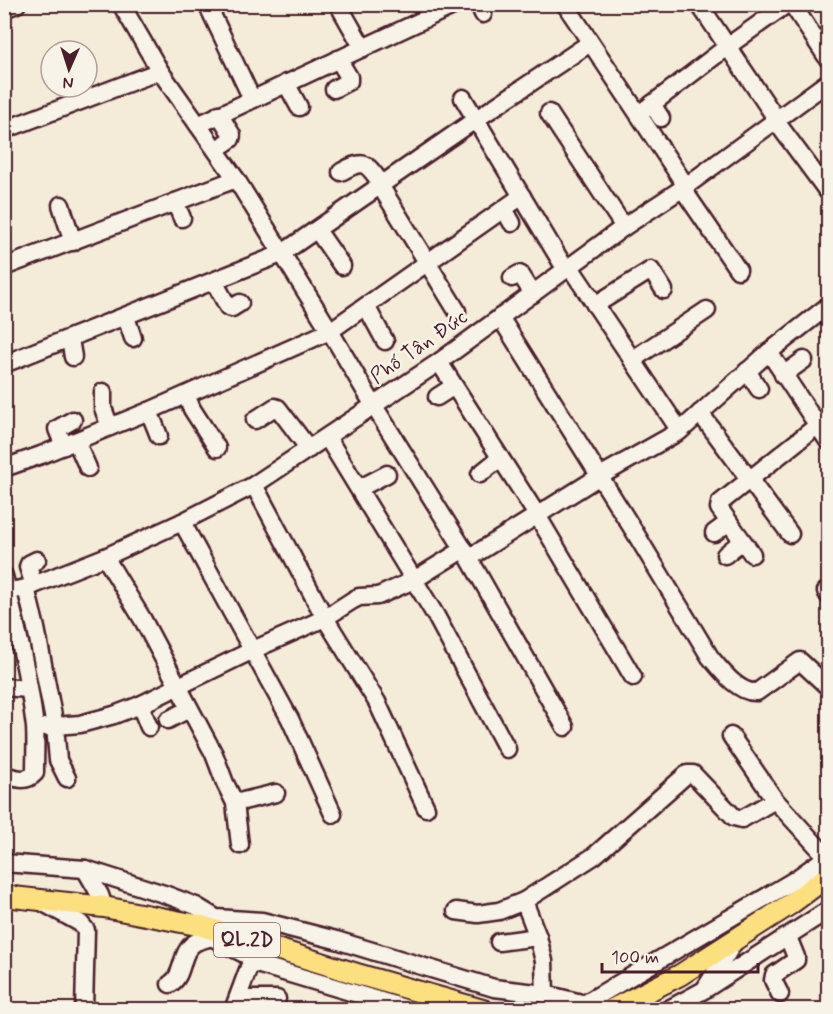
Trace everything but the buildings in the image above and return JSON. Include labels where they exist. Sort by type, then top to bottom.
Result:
[{"type":"main road","points":[[611,1010],[680,975],[789,905],[824,864]]},
{"type":"main road","name":"QL.2D","points":[[4,896],[215,923],[253,954],[357,974],[483,1010]]},
{"type":"street","points":[[4,9],[17,4]]},
{"type":"street","points":[[121,4],[160,71],[236,179],[330,331],[466,554],[565,727]]},
{"type":"street","points":[[207,4],[252,99]]},
{"type":"street","points":[[338,4],[363,48]]},
{"type":"street","points":[[565,4],[590,43],[651,112],[684,187],[738,270]]},
{"type":"street","points":[[699,4],[776,120],[828,192]]},
{"type":"street","points":[[651,112],[728,46],[787,4]]},
{"type":"street","points":[[792,4],[828,58]]},
{"type":"street","points":[[198,125],[451,6]]},
{"type":"street","points":[[4,364],[281,254],[590,43]]},
{"type":"street","points":[[334,89],[349,81],[338,59]]},
{"type":"street","points":[[4,130],[160,71]]},
{"type":"street","name":"Phố Tân Đức","points":[[6,587],[30,587],[105,557],[182,522],[254,485],[439,362],[828,82]]},
{"type":"street","points":[[286,83],[299,107]]},
{"type":"street","points":[[463,98],[568,268],[680,431]]},
{"type":"street","points":[[549,113],[624,227]]},
{"type":"street","points":[[219,114],[232,135],[231,139],[224,144]]},
{"type":"street","points":[[342,172],[358,163],[363,164],[382,186],[457,311]]},
{"type":"street","points":[[4,267],[73,242],[178,210],[236,179]]},
{"type":"street","points":[[4,468],[149,411],[330,331],[427,263],[508,216],[522,196]]},
{"type":"street","points":[[61,205],[73,242]]},
{"type":"street","points":[[317,230],[342,266]]},
{"type":"street","points":[[595,305],[647,264],[664,290]]},
{"type":"street","points":[[512,278],[521,275],[533,294]]},
{"type":"street","points":[[214,281],[228,307],[232,308],[240,303]]},
{"type":"street","points":[[366,306],[385,340]]},
{"type":"street","points":[[35,727],[80,724],[140,705],[325,618],[353,600],[378,596],[466,554],[680,431],[769,352],[828,306]]},
{"type":"street","points":[[632,360],[707,310]]},
{"type":"street","points":[[126,317],[133,338]]},
{"type":"street","points":[[500,317],[705,649],[721,670],[747,692],[757,692],[800,661],[828,687]]},
{"type":"street","points":[[70,339],[73,357]]},
{"type":"street","points":[[769,352],[783,375],[823,422],[828,441]]},
{"type":"street","points":[[783,375],[804,360]]},
{"type":"street","points":[[439,362],[454,386],[472,428],[500,458],[537,515],[633,677]]},
{"type":"street","points":[[747,372],[759,389]]},
{"type":"street","points":[[437,397],[454,386]]},
{"type":"street","points":[[103,392],[103,408],[110,427]]},
{"type":"street","points":[[184,396],[196,424]]},
{"type":"street","points":[[184,396],[217,448]]},
{"type":"street","points":[[255,420],[275,407],[278,408],[309,449]]},
{"type":"street","points":[[149,411],[159,436]]},
{"type":"street","points":[[700,413],[789,534]]},
{"type":"street","points":[[73,420],[57,429],[88,468]]},
{"type":"street","points":[[725,555],[747,548],[719,508],[720,503],[823,422]]},
{"type":"street","points":[[327,437],[436,616],[507,749]]},
{"type":"street","points":[[480,474],[500,458]]},
{"type":"street","points":[[360,488],[387,474]]},
{"type":"street","points":[[254,485],[325,618],[377,702],[426,808]]},
{"type":"street","points":[[182,522],[290,719],[333,814]]},
{"type":"street","points":[[714,532],[729,522]]},
{"type":"street","points":[[105,557],[143,620],[214,754],[235,803],[240,845]]},
{"type":"street","points":[[37,560],[28,567],[30,587],[55,726],[58,760],[67,778]]},
{"type":"street","points":[[4,775],[24,780],[35,773],[35,727],[6,587]]},
{"type":"street","points":[[4,687],[28,689]]},
{"type":"street","points":[[140,705],[148,727]]},
{"type":"street","points":[[168,720],[189,709]]},
{"type":"street","points":[[584,1004],[824,864],[775,800],[731,736]]},
{"type":"street","points":[[456,911],[478,914],[499,911],[524,901],[594,856],[687,774],[693,774],[737,818],[742,819],[775,800]]},
{"type":"street","points":[[235,803],[276,793]]},
{"type":"street","points":[[4,863],[85,868],[196,906],[215,923],[262,921],[494,988],[545,994],[611,1010]]},
{"type":"street","points":[[85,868],[104,907]]},
{"type":"street","points":[[39,900],[80,923],[86,930],[84,1010]]},
{"type":"street","points":[[524,901],[538,937],[544,961],[545,994]]},
{"type":"street","points":[[667,1010],[704,990],[828,910]]},
{"type":"street","points":[[499,942],[538,937]]},
{"type":"street","points":[[780,994],[773,980],[774,975],[796,960],[788,937]]},
{"type":"street","points":[[170,984],[178,975],[186,951],[195,943],[211,938],[411,1010]]},
{"type":"street","points":[[704,990],[735,941]]},
{"type":"street","points":[[253,954],[236,1004],[278,999]]},
{"type":"street","points":[[386,955],[401,971],[402,986]]},
{"type":"street","points":[[402,986],[411,978],[433,970]]}]
